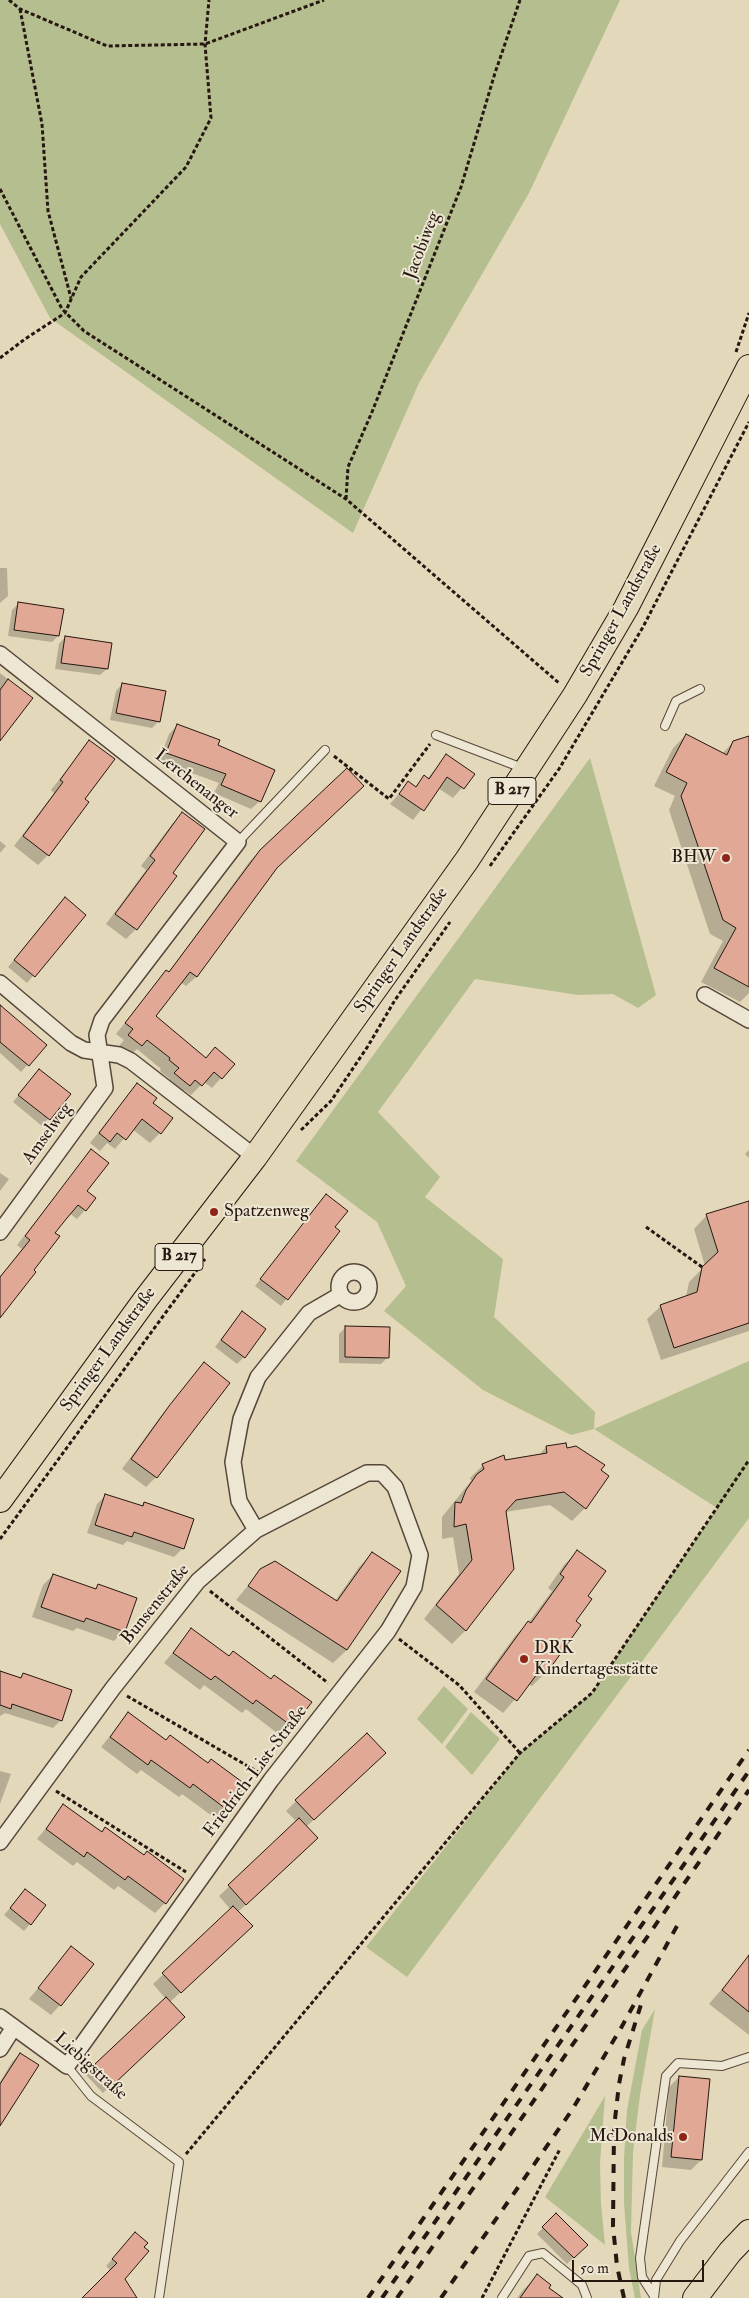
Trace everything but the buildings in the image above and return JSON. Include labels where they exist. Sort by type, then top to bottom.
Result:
[{"type":"main road","name":"Springer Landstraße","points":[[0,1500],[145,1300],[255,1157],[467,860],[575,695],[626,608],[742,362]]},
{"type":"main road","points":[[695,2298],[730,2252],[749,2232]]},
{"type":"street","name":"Lerchenanger","points":[[0,654],[238,842],[102,1020],[97,1035],[98,1052]]},
{"type":"street","points":[[0,984],[71,1043],[84,1050],[119,1055],[130,1061],[255,1157]]},
{"type":"street","points":[[705,996],[749,1020]]},
{"type":"street","name":"Amselweg","points":[[0,1232],[105,1088],[98,1052]]},
{"type":"street","points":[[256,1530],[239,1501],[233,1462],[241,1419],[258,1377],[310,1313],[340,1295]]},
{"type":"street","name":"Bunsenstraße","points":[[0,1842],[113,1688],[198,1581],[256,1530],[367,1473],[382,1473],[396,1487]]},
{"type":"street","name":"Friedrich-List-Straße","points":[[67,2066],[271,1780],[388,1631],[414,1587],[420,1555],[396,1487]]},
{"type":"street","name":"Liebigstraße","points":[[0,2017],[67,2066]]},
{"type":"street","points":[[0,2049],[14,2028]]},
{"type":"lane","points":[[666,726],[676,701],[700,688]]},
{"type":"lane","points":[[436,735],[526,770]]},
{"type":"lane","points":[[238,842],[325,750]]},
{"type":"lane","points":[[654,2297],[642,2277],[640,2258],[666,2076],[678,2063],[722,2066],[749,2057]]},
{"type":"lane","name":"Liebigstraße","points":[[67,2066],[91,2096],[179,2162]]},
{"type":"lane","points":[[654,2297],[659,2274],[680,2241],[749,2152]]},
{"type":"lane","points":[[158,2298],[179,2162]]},
{"type":"lane","points":[[502,2298],[529,2256],[543,2254],[582,2285],[587,2298]]},
{"type":"path","points":[[9,0],[20,9],[107,46],[205,44],[324,0]]},
{"type":"path","points":[[0,358],[65,313],[81,276],[186,167],[210,118],[205,44],[209,0]]},
{"type":"path","name":"Jacobiweg","points":[[346,499],[350,461],[372,412],[461,187],[495,73],[520,0]]},
{"type":"path","points":[[20,9],[42,124],[48,211],[71,299]]},
{"type":"path","points":[[0,188],[65,313],[84,331],[346,499],[575,695]]},
{"type":"path","points":[[742,362],[749,313]]},
{"type":"path","points":[[325,750],[389,799],[436,735]]},
{"type":"path","points":[[646,1227],[702,1267]]},
{"type":"path","points":[[179,2162],[520,1753],[592,1693],[749,1460]]},
{"type":"path","points":[[198,1581],[340,1692]]},
{"type":"path","points":[[388,1631],[459,1685],[520,1753]]},
{"type":"path","points":[[113,1688],[271,1780]]},
{"type":"path","points":[[43,1784],[200,1880]]},
{"type":"path","points":[[482,2298],[560,2149]]},
{"type":"green space","points":[[0,0],[620,0],[529,193],[419,383],[353,533],[50,318],[0,224]]},
{"type":"green space","points":[[590,758],[656,995],[638,1008],[613,994],[578,995],[475,979],[378,1112],[440,1177],[425,1197],[503,1259],[494,1317],[595,1412],[594,1429],[571,1435],[483,1390],[384,1311],[406,1286],[377,1222],[296,1161]]},
{"type":"green space","points":[[749,1361],[749,1518],[407,1977],[366,1947],[520,1753],[592,1693],[717,1508],[594,1429]]},
{"type":"green space","points":[[444,1686],[468,1709],[442,1744],[417,1719]]},
{"type":"green space","points":[[471,1712],[500,1739],[472,1775],[445,1747]]},
{"type":"green space","points":[[655,2009],[640,2095],[633,2152],[631,2232],[641,2298],[635,2298],[629,2268],[624,2203],[627,2110],[642,2030]]},
{"type":"green space","points":[[605,2096],[600,2163],[605,2245],[545,2197]]},
{"type":"railway","points":[[368,2298],[749,1750]]},
{"type":"railway","points":[[382,2298],[749,1771]]},
{"type":"railway","points":[[397,2298],[749,1790]]},
{"type":"railway","points":[[441,2298],[572,2110],[621,2028],[677,1926]]},
{"type":"railway","points":[[624,2298],[617,2266],[613,2226],[614,2128],[624,2059],[643,1998]]},
{"type":"place","name":"BHW","points":[[726,858]]},
{"type":"place","name":"Spatzenweg","points":[[214,1212]]},
{"type":"place","name":"DRK Kindertagesstätte","points":[[524,1659]]},
{"type":"place","name":"McDonalds","points":[[683,2137]]}]
